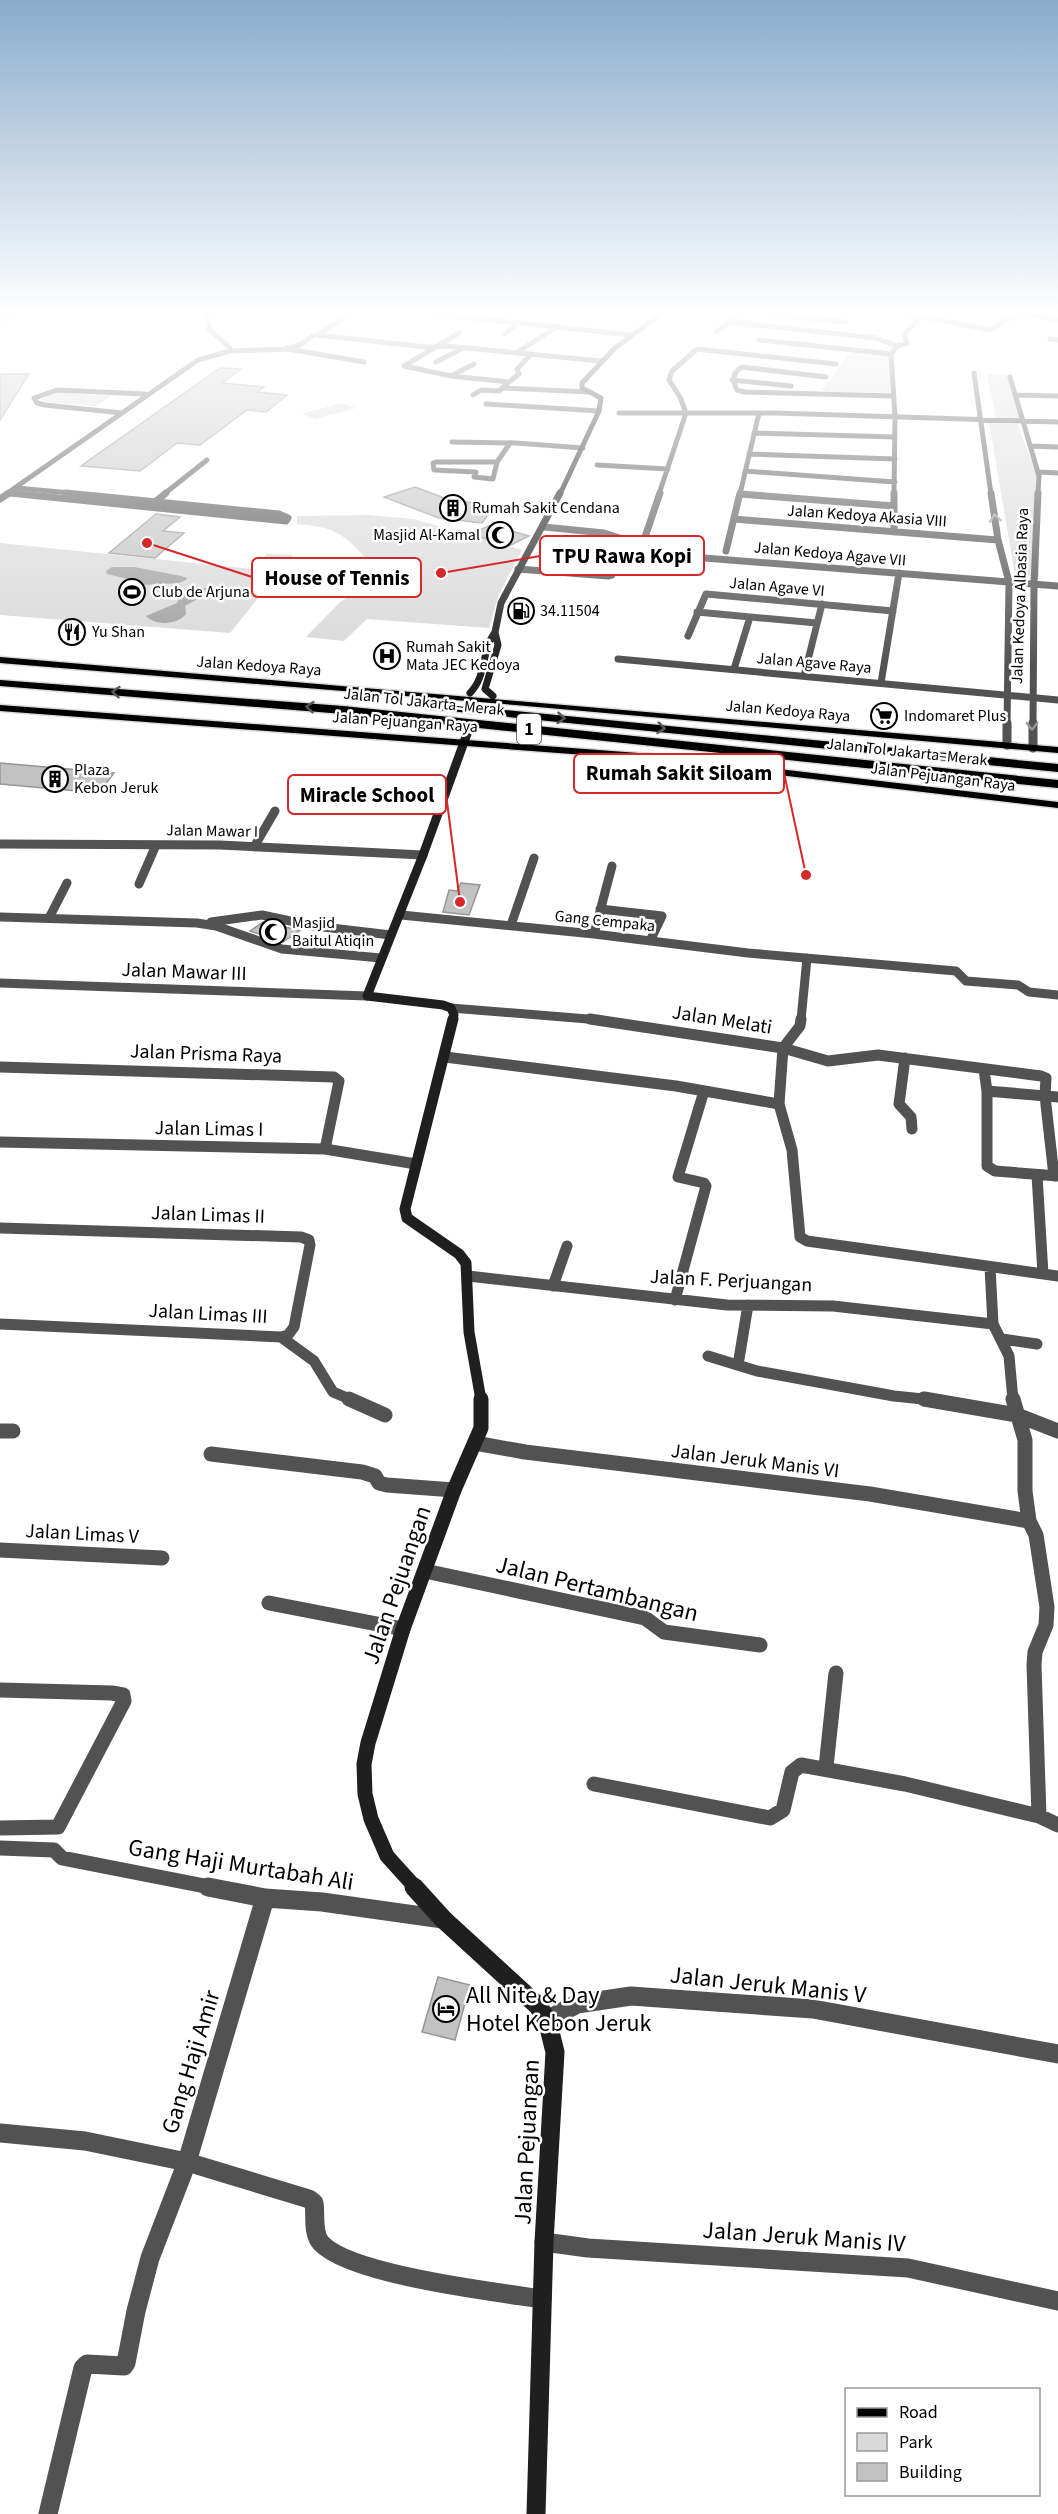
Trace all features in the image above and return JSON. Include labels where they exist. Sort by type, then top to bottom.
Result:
[{"type":"highway","name":"Jalan Tol Jakarta–Merak","points":[[0,672],[336,698],[1058,768]]},
{"type":"highway","name":"Jalan Tol Jakarta–Merak","points":[[0,683],[344,710],[1058,784]]},
{"type":"highway","points":[[946,756],[1058,761]]},
{"type":"main road","name":"Jalan Kedoya Raya","points":[[0,654],[470,693],[515,702]]},
{"type":"main road","name":"Jalan Kedoya Raya","points":[[0,660],[515,702],[1058,750]]},
{"type":"main road","name":"Jalan Pejuangan Raya","points":[[0,701],[465,738],[652,757],[1058,805]]},
{"type":"main road","name":"Jalan Pejuangan Raya","points":[[0,708],[654,750],[1058,796]]},
{"type":"street","points":[[0,507],[96,431]]},
{"type":"street","points":[[27,489],[105,431]]},
{"type":"street","points":[[470,693],[477,687],[487,644],[495,632],[501,603],[544,526],[590,431]]},
{"type":"street","points":[[650,549],[645,537],[680,431]]},
{"type":"street","points":[[894,532],[895,431]]},
{"type":"street","name":"Jalan Kedoya Albasia Raya","points":[[984,431],[998,540],[1008,578],[1007,745]]},
{"type":"street","name":"Jalan Kedoya Albasia Raya","points":[[1025,431],[1039,474],[1034,581],[1033,748]]},
{"type":"street","points":[[726,551],[754,432],[895,437]]},
{"type":"street","points":[[452,442],[583,448]]},
{"type":"street","points":[[497,462],[434,462],[434,471],[476,472],[474,477],[493,479],[497,462],[510,443]]},
{"type":"street","points":[[1030,446],[1058,447]]},
{"type":"street","points":[[749,454],[895,459]]},
{"type":"street","points":[[823,477],[825,457]]},
{"type":"street","points":[[155,502],[207,460]]},
{"type":"street","points":[[597,465],[668,469]]},
{"type":"street","points":[[745,471],[895,483]]},
{"type":"street","points":[[1039,474],[1058,475]]},
{"type":"street","points":[[0,500],[10,493],[18,491],[27,489],[279,514],[288,518],[286,521],[18,491]]},
{"type":"street","points":[[740,494],[894,506]]},
{"type":"street","name":"Jalan Kedoya Akasia VIII","points":[[734,519],[998,540]]},
{"type":"street","points":[[544,526],[604,533],[650,549]]},
{"type":"street","points":[[518,569],[608,576],[612,575],[623,552],[650,549],[726,551],[1008,578],[1058,586]]},
{"type":"street","name":"Jalan Kedoya Agave VII","points":[[650,549],[899,573],[1008,578]]},
{"type":"street","points":[[881,683],[899,573]]},
{"type":"street","points":[[1034,581],[1058,579]]},
{"type":"street","name":"Jalan Agave VI","points":[[688,636],[706,594],[893,610]]},
{"type":"street","points":[[804,676],[822,604]]},
{"type":"street","points":[[697,612],[817,623]]},
{"type":"street","points":[[734,669],[750,617]]},
{"type":"street","points":[[493,696],[485,689],[498,645],[495,632]]},
{"type":"street","name":"Jalan Agave Raya","points":[[618,659],[1058,700]]},
{"type":"street","points":[[452,1008],[434,1003],[367,996],[401,915],[465,738]]},
{"type":"street","points":[[254,847],[275,812]]},
{"type":"street","name":"Jalan Mawar I","points":[[0,844],[254,847],[423,855]]},
{"type":"street","points":[[139,884],[156,845]]},
{"type":"street","points":[[511,926],[534,858]]},
{"type":"street","points":[[594,934],[612,866]]},
{"type":"street","points":[[49,918],[67,883]]},
{"type":"street","points":[[600,909],[662,915],[650,941]]},
{"type":"street","points":[[198,923],[262,915],[314,926],[391,935]]},
{"type":"street","name":"Gang Cempaka","points":[[401,915],[956,972],[966,981],[1018,985],[1036,994],[1058,995]]},
{"type":"street","points":[[0,917],[198,923],[216,926],[282,949],[381,958]]},
{"type":"street","points":[[807,958],[800,1026],[783,1048],[779,1104],[792,1150],[800,1237],[807,1241],[990,1268],[1058,1275]]},
{"type":"street","name":"Jalan Mawar III","points":[[0,983],[367,996]]},
{"type":"street","name":"Jalan Melati","points":[[452,1008],[583,1018],[783,1048],[828,1060],[878,1055],[1041,1076],[1046,1078],[1045,1096]]},
{"type":"street","name":"Jalan Pejuangan","points":[[452,1008],[454,1021],[405,1209],[407,1218],[459,1254],[466,1263],[469,1332],[481,1397],[481,1428],[454,1490],[403,1629],[368,1743],[364,1764],[366,1794],[371,1819],[387,1856],[443,1919],[538,2006],[547,2020],[555,2052],[544,2242],[536,2514]]},
{"type":"street","points":[[445,1057],[704,1091],[779,1104]]},
{"type":"street","points":[[905,1058],[899,1104],[911,1116],[912,1129]]},
{"type":"street","name":"Jalan Prisma Raya","points":[[0,1067],[334,1077],[339,1081],[325,1149]]},
{"type":"street","points":[[984,1070],[987,1091],[987,1166],[989,1170],[1056,1176],[1045,1096]]},
{"type":"street","points":[[675,1300],[706,1186],[704,1183],[678,1177],[704,1091]]},
{"type":"street","points":[[987,1091],[1058,1097]]},
{"type":"street","name":"Jalan Limas I","points":[[1,1144],[325,1149],[416,1164]]},
{"type":"street","points":[[1037,1174],[1042,1274]]},
{"type":"street","name":"Jalan Limas II","points":[[0,1228],[301,1237],[309,1240],[310,1245],[294,1327],[288,1335],[281,1337]]},
{"type":"street","points":[[553,1286],[567,1246]]},
{"type":"street","points":[[990,1268],[993,1324],[1009,1356],[1017,1415],[1025,1440],[1025,1491],[1029,1521],[1036,1535],[1047,1607],[1046,1625],[1035,1652],[1039,1816]]},
{"type":"street","name":"Jalan F. Perjuangan","points":[[468,1276],[675,1300],[748,1305],[833,1306],[993,1324]]},
{"type":"street","points":[[738,1365],[748,1305]]},
{"type":"street","name":"Jalan Limas III","points":[[0,1324],[281,1337],[314,1361],[333,1392],[385,1415]]},
{"type":"street","points":[[1002,1339],[1036,1344]]},
{"type":"street","points":[[708,1356],[757,1371],[1017,1415],[1058,1431]]},
{"type":"street","name":"Jalan Jeruk Manis VI","points":[[476,1443],[525,1452],[870,1494],[1029,1521]]},
{"type":"street","points":[[211,1455],[362,1473],[375,1476],[379,1483],[387,1485],[454,1490]]},
{"type":"street","name":"Jalan Limas V","points":[[0,1550],[162,1558]]},
{"type":"street","name":"Jalan Pertambangan","points":[[425,1570],[645,1618],[664,1632],[760,1645]]},
{"type":"street","points":[[268,1603],[403,1629]]},
{"type":"street","points":[[826,1767],[836,1673]]},
{"type":"street","points":[[0,1690],[112,1694],[123,1695],[124,1701],[58,1827],[4,1828]]},
{"type":"street","points":[[594,1784],[770,1818],[777,1816],[783,1810],[795,1767],[801,1765],[826,1767],[991,1803],[1039,1816],[1058,1826]]},
{"type":"street","name":"Gang Haji Murtabah Ali","points":[[0,1848],[54,1850],[62,1858],[265,1898],[322,1902],[443,1919]]},
{"type":"street","name":"Gang Haji Amir","points":[[265,1898],[187,2162],[309,2199],[314,2203],[321,2244],[332,2253],[390,2273],[542,2299]]},
{"type":"street","name":"Jalan Jeruk Manis V","points":[[547,2020],[577,2004],[631,1996],[663,1998],[813,2009],[1058,2054]]},
{"type":"street","points":[[0,2133],[85,2141],[187,2162],[150,2258],[136,2311],[126,2363],[124,2366],[87,2364],[83,2368],[48,2514]]},
{"type":"street","name":"Jalan Jeruk Manis IV","points":[[544,2242],[588,2248],[908,2268],[1058,2301]]},
{"type":"green space","points":[[991,431],[1020,431],[1037,475],[1039,577],[1015,575]]},
{"type":"green space","points":[[369,515],[414,519],[522,550],[499,594],[489,628],[367,619],[344,641],[306,637],[340,602],[371,581],[372,566],[348,540],[332,531],[297,524],[297,516]]},
{"type":"green space","name":"Club de Arjuna","points":[[0,543],[252,569],[267,554],[293,555],[230,633],[0,615]]},
{"type":"shaded area","points":[[112,567],[134,567],[187,578],[179,583],[141,585],[107,574],[106,571]]},
{"type":"shaded area","points":[[207,588],[208,593],[185,606],[186,614],[182,618],[161,623],[146,616],[177,603],[181,593]]},
{"type":"building","points":[[130,431],[218,431],[200,445],[177,443],[140,471],[81,466]]},
{"type":"building","name":"Rumah Sakit Cendana","points":[[415,487],[450,500],[496,505],[482,523],[439,518],[384,497]]},
{"type":"building","points":[[156,514],[180,517],[163,531],[184,533],[155,558],[109,553]]},
{"type":"building","name":"Masjid Al-Kamal","points":[[491,525],[529,536],[509,546],[470,534]]},
{"type":"building","name":"Plaza Kebon Jeruk","points":[[0,763],[114,773],[99,793],[0,784]]},
{"type":"building","points":[[461,883],[480,885],[469,915],[443,912],[449,890],[457,891]]},
{"type":"building","name":"Masjid Baitul Atiqin","points":[[263,922],[301,930],[283,942],[250,931]]},
{"type":"building","name":"All Nite & Day Hotel Kebon Jeruk","points":[[438,1977],[470,1985],[455,2040],[422,2032]]},
{"type":"place","name":"Rumah Sakit Cendana","points":[[453,508]]},
{"type":"place","name":"Masjid Al-Kamal","points":[[500,535]]},
{"type":"place","name":"House of Tennis","points":[[147,543]]},
{"type":"place","name":"TPU Rawa Kopi","points":[[441,573]]},
{"type":"place","name":"Club de Arjuna","points":[[132,592]]},
{"type":"place","name":"34.11504","points":[[521,611]]},
{"type":"place","name":"Yu Shan","points":[[72,632]]},
{"type":"place","name":"Rumah Sakit Mata JEC Kedoya","points":[[387,656]]},
{"type":"place","name":"Indomaret Plus","points":[[884,716]]},
{"type":"place","name":"Plaza Kebon Jeruk","points":[[55,779]]},
{"type":"place","name":"Rumah Sakit Siloam","points":[[806,875]]},
{"type":"place","name":"Miracle School","points":[[460,902]]},
{"type":"place","name":"Masjid Baitul Atiqin","points":[[273,932]]},
{"type":"place","name":"All Nite & Day Hotel Kebon Jeruk","points":[[446,2009]]}]
